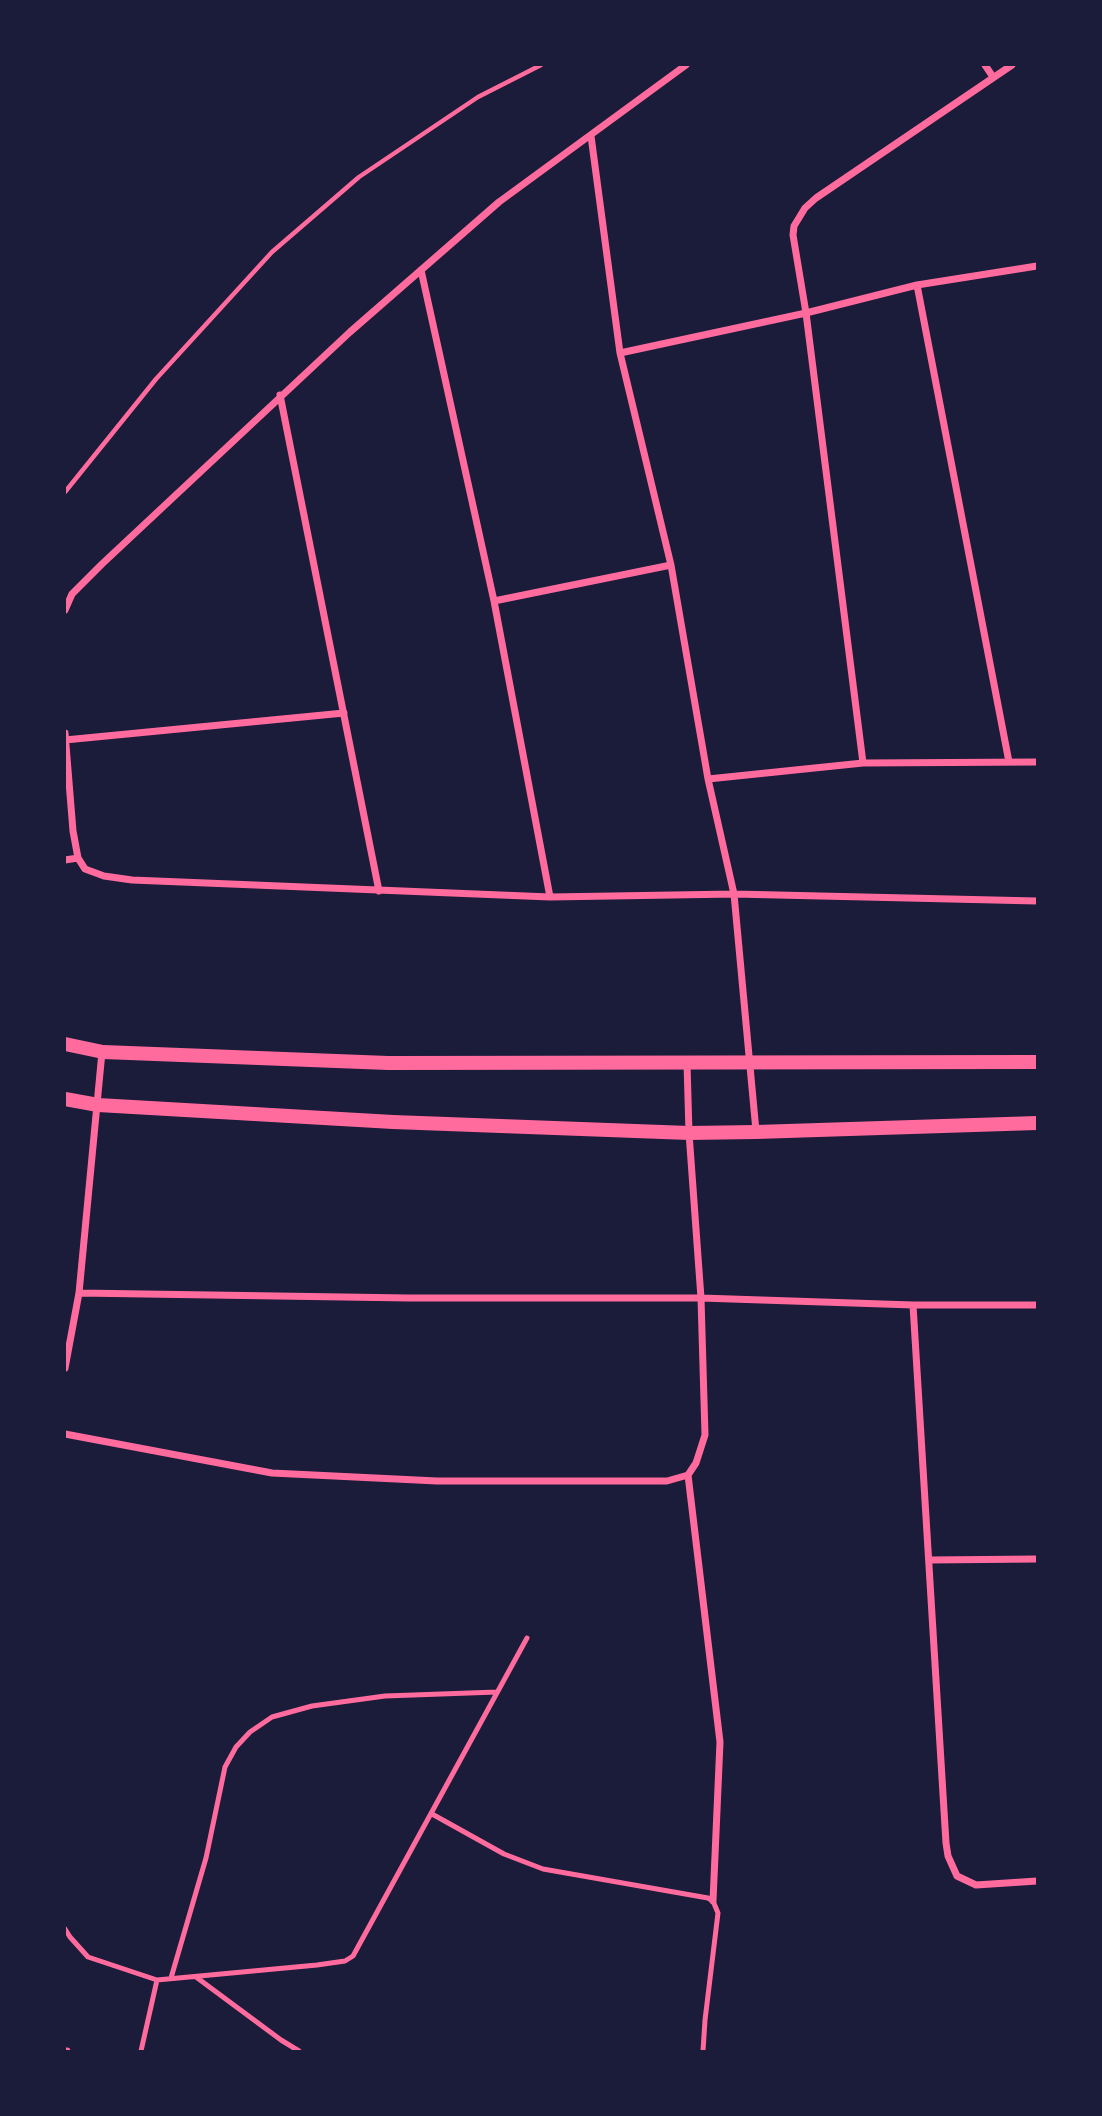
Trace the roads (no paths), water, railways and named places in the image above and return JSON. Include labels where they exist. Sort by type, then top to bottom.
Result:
[{"type":"main road","points":[[65,1044],[103,1052],[388,1063],[1037,1062]]},
{"type":"main road","points":[[65,1099],[98,1105],[393,1122],[689,1133],[1037,1123]]},
{"type":"street","points":[[65,610],[72,594],[280,395],[421,270],[499,202],[686,65]]},
{"type":"street","points":[[985,65],[993,77]]},
{"type":"street","points":[[863,763],[806,313],[793,235],[794,226],[805,208],[834,186],[1012,65]]},
{"type":"street","points":[[591,136],[620,353],[671,565],[708,779],[734,894],[756,1132]]},
{"type":"street","points":[[620,353],[806,313],[917,285],[1037,266]]},
{"type":"street","points":[[421,270],[494,601],[550,897]]},
{"type":"street","points":[[917,285],[1009,762]]},
{"type":"street","points":[[280,395],[379,891]]},
{"type":"street","points":[[494,601],[671,565]]},
{"type":"street","points":[[65,740],[344,713]]},
{"type":"street","points":[[65,733],[73,831],[78,858],[85,869],[104,876],[132,880],[550,897],[734,894],[1037,901]]},
{"type":"street","points":[[708,779],[863,763],[1037,762]]},
{"type":"street","points":[[65,860],[78,858]]},
{"type":"street","points":[[65,1368],[79,1293],[103,1052]]},
{"type":"street","points":[[65,1434],[272,1473],[437,1481],[667,1481],[688,1475],[696,1463],[705,1435],[701,1298],[689,1133],[687,1062]]},
{"type":"street","points":[[79,1293],[409,1298],[701,1298],[913,1305],[1037,1305]]},
{"type":"street","points":[[913,1305],[948,1856],[957,1876],[976,1885],[1037,1881]]},
{"type":"street","points":[[688,1475],[720,1742],[713,1901]]},
{"type":"street","points":[[929,1560],[1037,1559]]},
{"type":"lane","points":[[65,1929],[88,1957],[157,1980],[317,1965],[349,1959],[359,1947],[527,1638]]},
{"type":"lane","points":[[172,1978],[206,1858],[225,1767],[236,1747],[250,1732],[272,1717],[312,1706],[385,1696],[497,1692]]},
{"type":"lane","points":[[432,1814],[504,1854],[543,1869],[713,1901],[718,1913],[703,2051]]},
{"type":"lane","points":[[196,1977],[299,2051]]},
{"type":"lane","points":[[141,2051],[157,1980]]}]
